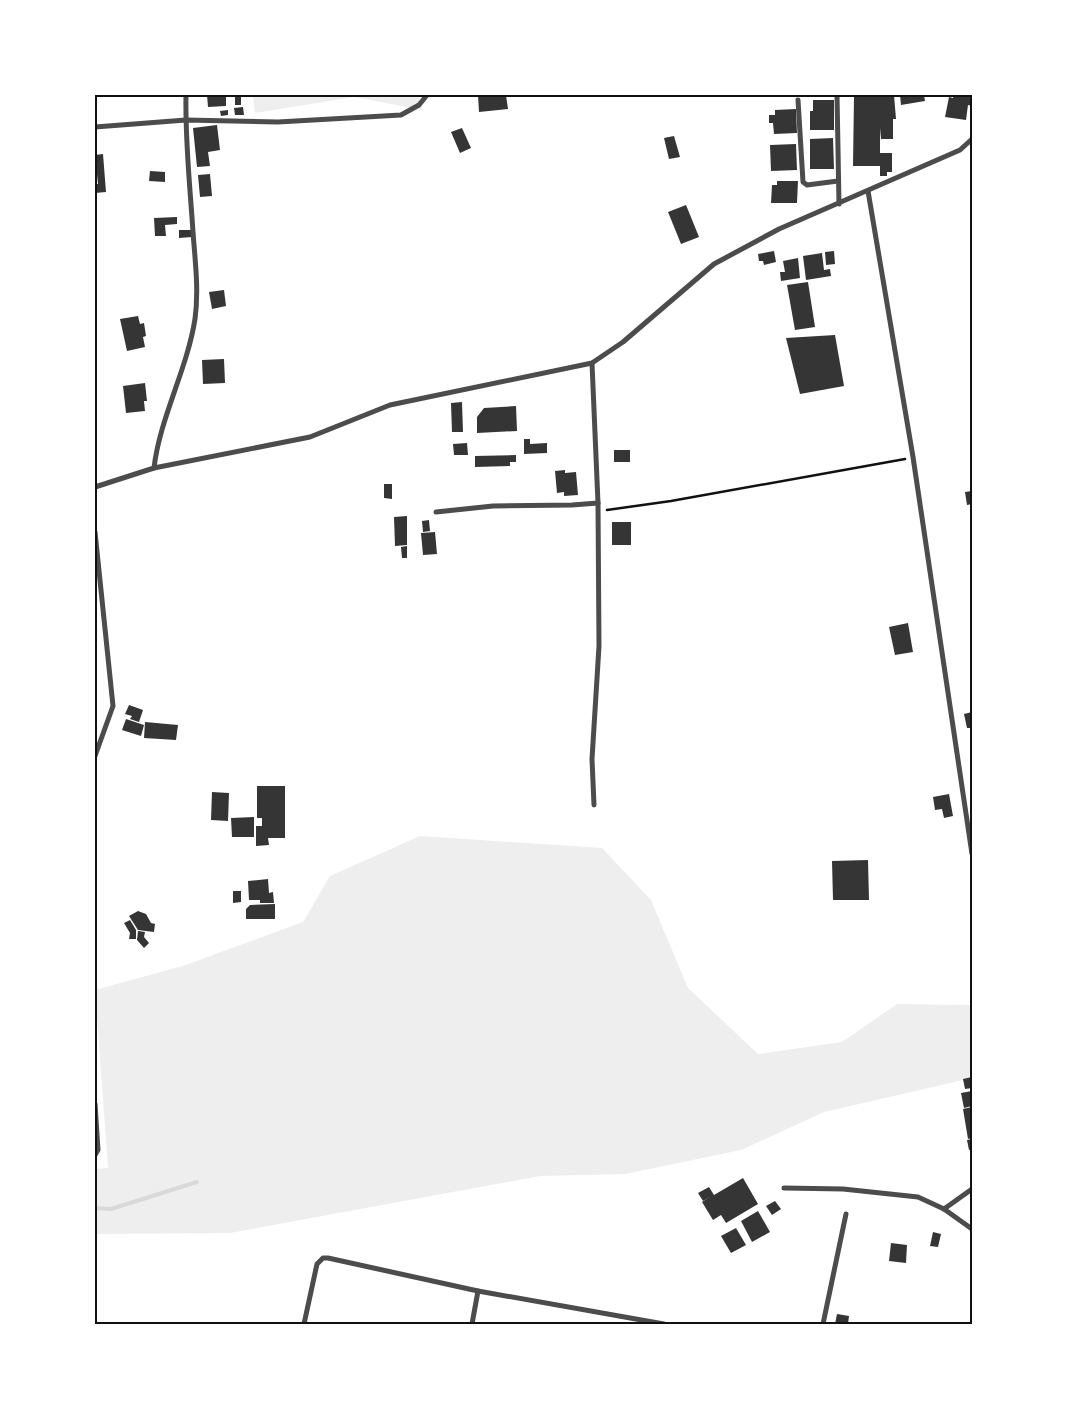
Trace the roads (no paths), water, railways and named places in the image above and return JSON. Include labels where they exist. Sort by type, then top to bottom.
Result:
[{"type":"street","points":[[154,468],[157,441],[188,348],[197,291],[186,95]]},
{"type":"street","points":[[95,127],[186,120],[278,122],[401,115],[419,105],[426,95]]},
{"type":"street","points":[[837,95],[839,204]]},
{"type":"street","points":[[798,100],[803,182],[807,185],[838,182]]},
{"type":"street","points":[[95,487],[154,468],[310,437],[390,405],[592,363],[623,342],[714,264],[779,229],[960,150],[972,139]]},
{"type":"street","points":[[868,191],[913,457],[972,854]]},
{"type":"street","points":[[592,363],[598,502],[599,646],[592,759],[594,805]]},
{"type":"street","points":[[436,512],[493,506],[572,505],[598,502]]},
{"type":"street","points":[[95,532],[113,706],[95,756]]},
{"type":"street","points":[[95,1104],[98,1150],[95,1155]]},
{"type":"street","points":[[784,1188],[843,1189],[918,1197],[944,1209],[972,1228]]},
{"type":"street","points":[[944,1209],[972,1189]]},
{"type":"street","points":[[823,1324],[846,1214]]},
{"type":"street","points":[[304,1324],[317,1264],[323,1258],[478,1291],[638,1321],[664,1324]]},
{"type":"street","points":[[472,1324],[478,1291]]},
{"type":"waterway","points":[[95,1208],[111,1209],[197,1182]]}]
